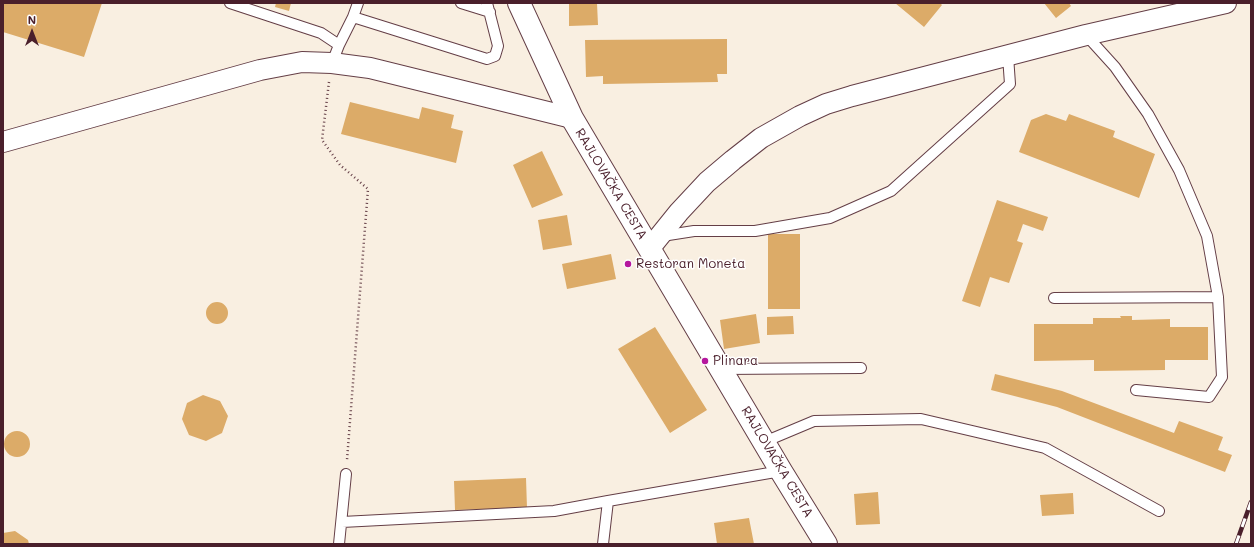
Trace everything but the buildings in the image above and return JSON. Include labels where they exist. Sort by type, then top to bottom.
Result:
[{"type":"street","name":"RAJLOVAČKA CESTA","points":[[519,3],[572,118],[655,242],[721,369],[826,544]]},
{"type":"street","points":[[655,242],[688,202],[707,182],[733,160],[761,138],[800,116],[826,104],[1086,35],[1226,3]]},
{"type":"street","points":[[3,142],[260,70],[302,62],[332,63],[370,68],[572,118]]},
{"type":"lane","points":[[230,3],[321,33],[339,45]]},
{"type":"lane","points":[[332,63],[358,3]]},
{"type":"lane","points":[[353,17],[487,59],[495,56],[498,46],[488,8],[461,3]]},
{"type":"lane","points":[[1086,35],[1116,67],[1144,108],[1178,170],[1207,236],[1218,297],[1222,377],[1209,397],[1136,390]]},
{"type":"lane","points":[[655,242],[694,231],[755,231],[830,218],[891,191],[1010,84],[1008,56]]},
{"type":"lane","points":[[1054,298],[1218,297]]},
{"type":"lane","points":[[721,369],[861,368]]},
{"type":"lane","points":[[764,442],[814,421],[921,419],[1045,448],[1159,511]]},
{"type":"lane","points":[[342,522],[554,511],[781,471]]},
{"type":"lane","points":[[339,544],[346,474]]},
{"type":"lane","points":[[604,544],[608,501]]},
{"type":"path","points":[[332,63],[322,140],[340,165],[368,189],[346,474]]},
{"type":"railway","points":[[1236,544],[1251,502]]},
{"type":"place","name":"Restoran Moneta","points":[[628,264]]},
{"type":"place","name":"Plinara","points":[[705,361]]}]
